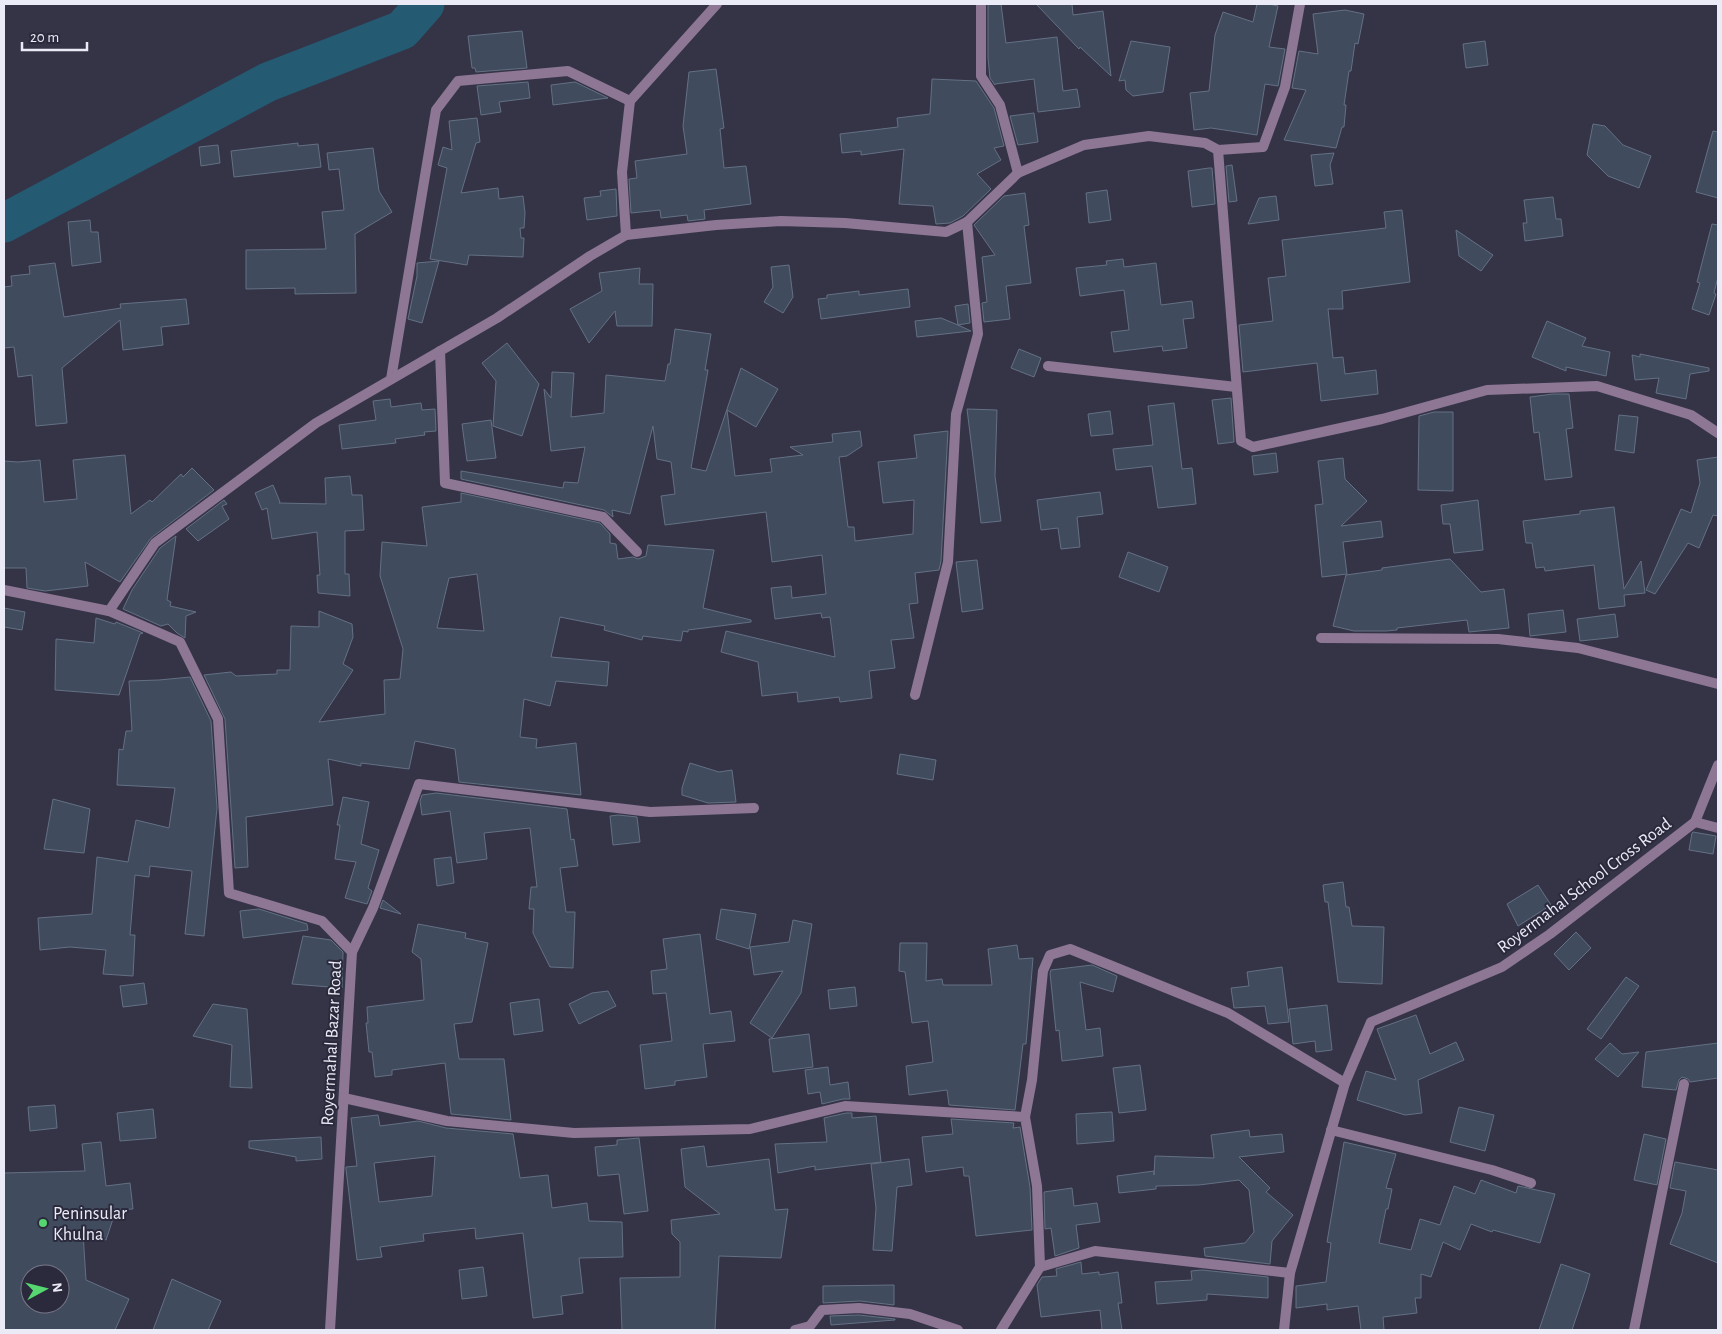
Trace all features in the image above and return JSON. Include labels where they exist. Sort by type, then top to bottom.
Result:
[{"type":"street","points":[[626,235],[622,172],[630,101],[717,4]]},
{"type":"street","points":[[981,4],[981,76],[1000,105],[1018,173]]},
{"type":"street","points":[[109,611],[155,543],[316,423],[497,318],[590,256],[626,235],[781,221],[845,223],[946,232],[967,222],[1018,173],[1084,145],[1149,136],[1205,143],[1218,150],[1263,146],[1285,86],[1300,4]]},
{"type":"street","points":[[391,379],[436,110],[458,81],[568,71],[630,101]]},
{"type":"street","points":[[1218,150],[1241,441],[1252,448],[1382,420],[1487,390],[1596,386],[1691,415],[1718,433]]},
{"type":"street","points":[[915,695],[948,562],[956,414],[978,334],[967,222]]},
{"type":"street","points":[[440,351],[445,483],[603,517],[637,552]]},
{"type":"street","points":[[1048,366],[1236,387]]},
{"type":"street","name":"Royermahal Bazar Road","points":[[4,590],[109,611],[180,642],[218,719],[229,893],[322,921],[352,952],[330,1330]]},
{"type":"street","points":[[1321,638],[1498,640],[1578,648],[1718,684]]},
{"type":"street","name":"Royermahal School Cross Road","points":[[1284,1330],[1290,1273],[1345,1083],[1371,1022],[1502,967],[1550,934],[1695,822],[1718,765]]},
{"type":"street","points":[[352,952],[373,908],[419,784],[650,812],[754,808]]},
{"type":"street","points":[[1695,822],[1718,828]]},
{"type":"street","points":[[1001,1330],[1040,1267],[1037,1186],[1025,1117],[1032,1080],[1044,971],[1050,954],[1070,949],[1228,1013],[1345,1083]]},
{"type":"street","points":[[1634,1330],[1684,1084]]},
{"type":"street","points":[[344,1098],[447,1121],[574,1132],[750,1129],[845,1106],[1025,1117]]},
{"type":"street","points":[[1331,1130],[1492,1170],[1532,1183]]},
{"type":"street","points":[[1040,1267],[1095,1251],[1290,1273]]},
{"type":"street","points":[[795,1330],[810,1326],[822,1310],[859,1308],[910,1314],[958,1330]]},
{"type":"building","points":[[988,4],[1001,4],[1006,43],[1057,37],[1063,91],[1077,89],[1080,107],[1038,112],[1034,79],[995,85],[990,78],[988,58]]},
{"type":"building","points":[[1036,4],[1072,4],[1073,15],[1103,11],[1111,76],[1080,47],[1079,49]]},
{"type":"building","points":[[1257,4],[1278,6],[1269,47],[1285,49],[1278,86],[1265,84],[1257,135],[1211,128],[1194,130],[1190,93],[1209,91],[1215,35],[1223,12],[1253,22]]},
{"type":"building","points":[[1345,10],[1364,14],[1358,44],[1355,43],[1351,71],[1349,71],[1344,105],[1346,105],[1344,127],[1342,127],[1336,148],[1284,140],[1306,90],[1292,88],[1299,51],[1318,54],[1313,14]]},
{"type":"building","points":[[522,31],[527,68],[476,72],[475,68],[472,68],[468,36]]},
{"type":"building","points":[[1131,41],[1170,47],[1163,92],[1133,96],[1126,90],[1125,80],[1119,81]]},
{"type":"building","points":[[1485,41],[1488,65],[1466,68],[1463,44]]},
{"type":"building","points":[[716,69],[724,128],[720,129],[724,168],[746,166],[751,204],[704,210],[705,219],[688,221],[687,215],[661,218],[660,210],[631,213],[629,179],[637,178],[635,161],[687,154],[683,126],[689,72]]},
{"type":"building","points":[[932,79],[976,81],[994,108],[1004,146],[994,148],[1001,160],[977,174],[991,189],[963,216],[950,223],[936,224],[933,206],[899,204],[904,149],[861,155],[861,151],[842,153],[840,134],[898,127],[897,118],[930,114]]},
{"type":"building","points":[[528,82],[530,98],[499,102],[501,112],[481,115],[477,86]]},
{"type":"building","points":[[575,82],[608,98],[553,105],[551,85]]},
{"type":"building","points":[[1034,113],[1038,142],[1018,145],[1010,116]]},
{"type":"building","points":[[477,118],[480,142],[476,143],[461,193],[498,188],[499,199],[523,196],[524,228],[520,228],[521,238],[524,238],[523,257],[469,255],[467,265],[430,259],[447,168],[438,165],[443,147],[452,150],[449,121]]},
{"type":"building","points":[[1593,124],[1605,126],[1623,145],[1651,156],[1639,188],[1608,176],[1587,155]]},
{"type":"building","points":[[1713,131],[1718,132],[1718,198],[1696,192]]},
{"type":"building","points":[[298,143],[298,146],[318,144],[321,167],[234,177],[231,151]]},
{"type":"building","points":[[218,145],[220,163],[201,166],[199,147]]},
{"type":"building","points":[[373,148],[379,191],[392,212],[355,234],[356,293],[295,294],[295,288],[246,289],[246,250],[326,249],[322,212],[344,210],[339,169],[329,170],[327,153]]},
{"type":"building","points":[[1334,153],[1330,165],[1333,184],[1315,186],[1311,155]]},
{"type":"building","points":[[1232,165],[1237,201],[1229,202],[1226,166]]},
{"type":"building","points":[[1212,168],[1215,204],[1192,207],[1188,171]]},
{"type":"building","points":[[616,189],[617,216],[587,220],[584,198],[601,196],[600,191]]},
{"type":"building","points":[[1107,190],[1111,220],[1089,223],[1086,193]]},
{"type":"building","points":[[1025,193],[1029,225],[1024,226],[1031,283],[1006,286],[1010,319],[984,322],[982,303],[987,302],[982,257],[995,255],[974,225],[1004,196]]},
{"type":"building","points":[[1276,196],[1279,220],[1248,224],[1259,198]]},
{"type":"building","points":[[1553,197],[1556,219],[1561,219],[1563,236],[1525,241],[1523,223],[1527,223],[1524,200]]},
{"type":"building","points":[[1402,210],[1410,282],[1342,291],[1343,309],[1328,309],[1333,358],[1343,357],[1345,374],[1376,370],[1378,394],[1321,401],[1317,363],[1243,372],[1239,325],[1273,321],[1268,278],[1286,276],[1282,240],[1386,228],[1384,212]]},
{"type":"building","points":[[90,220],[91,232],[98,232],[101,262],[72,266],[68,222]]},
{"type":"building","points":[[1712,224],[1718,225],[1718,277],[1714,293],[1716,294],[1709,315],[1692,309],[1700,283],[1697,282]]},
{"type":"building","points":[[1456,230],[1493,255],[1481,271],[1459,256]]},
{"type":"building","points":[[1123,259],[1124,267],[1156,263],[1161,305],[1192,301],[1194,318],[1183,319],[1187,348],[1163,351],[1162,346],[1114,352],[1111,332],[1129,330],[1124,290],[1080,296],[1076,268],[1107,265],[1106,261]]},
{"type":"building","points":[[439,261],[422,323],[408,319],[417,276],[417,263]]},
{"type":"building","points":[[55,263],[64,317],[121,308],[120,304],[186,299],[189,324],[161,327],[163,345],[123,350],[120,320],[62,368],[67,423],[36,426],[32,375],[18,377],[14,347],[4,348],[4,287],[12,286],[11,276],[30,274],[29,266]]},
{"type":"building","points":[[789,265],[793,297],[783,313],[764,302],[773,287],[771,267]]},
{"type":"building","points":[[640,268],[639,284],[653,284],[652,326],[617,326],[615,311],[589,343],[570,309],[602,291],[599,273]]},
{"type":"building","points":[[908,289],[910,307],[821,319],[818,299],[827,298],[827,295],[859,291],[859,295]]},
{"type":"building","points":[[968,304],[970,323],[958,325],[955,306]]},
{"type":"building","points":[[941,318],[971,331],[917,337],[915,321]]},
{"type":"building","points":[[1547,321],[1586,338],[1582,346],[1610,352],[1606,376],[1566,367],[1566,371],[1532,357]]},
{"type":"building","points":[[675,329],[711,334],[705,370],[708,370],[691,468],[706,471],[741,368],[778,389],[756,427],[727,410],[735,476],[772,472],[770,459],[803,455],[790,447],[833,442],[832,434],[860,431],[862,446],[847,456],[839,457],[848,527],[854,527],[855,541],[913,534],[914,500],[883,503],[878,462],[917,458],[914,435],[948,431],[939,570],[915,573],[918,603],[909,604],[914,638],[891,640],[895,668],[869,671],[872,698],[840,702],[839,697],[798,702],[797,692],[762,696],[758,662],[721,652],[726,631],[835,657],[830,617],[822,618],[821,613],[775,619],[771,588],[791,586],[792,598],[826,594],[822,555],[772,562],[766,512],[665,525],[661,496],[675,494],[671,462],[657,459],[653,426],[630,514],[612,510],[613,517],[604,510],[461,479],[461,471],[563,488],[564,482],[578,483],[585,447],[551,451],[544,389],[551,398],[552,372],[574,373],[571,417],[604,413],[606,375],[665,381],[668,364],[670,364]]},
{"type":"building","points":[[507,343],[539,384],[522,436],[493,426],[496,381],[482,363]]},
{"type":"building","points":[[1019,349],[1041,358],[1034,377],[1011,368]]},
{"type":"building","points":[[1640,354],[1709,368],[1709,371],[1690,374],[1686,399],[1656,393],[1659,378],[1635,380],[1632,355],[1640,357]]},
{"type":"building","points":[[1569,394],[1573,428],[1566,429],[1572,477],[1545,480],[1539,432],[1534,433],[1530,397]]},
{"type":"building","points":[[1231,398],[1234,442],[1218,444],[1212,400]]},
{"type":"building","points":[[390,399],[391,407],[421,403],[422,410],[435,409],[436,431],[424,432],[425,435],[395,439],[396,443],[342,449],[339,425],[376,420],[373,401]]},
{"type":"building","points":[[1174,403],[1182,469],[1192,468],[1196,504],[1158,508],[1152,466],[1116,470],[1113,449],[1153,445],[1148,406]]},
{"type":"building","points":[[967,409],[997,410],[995,476],[1001,521],[981,523]]},
{"type":"building","points":[[1110,411],[1113,434],[1091,436],[1088,414]]},
{"type":"building","points":[[1434,412],[1453,412],[1453,491],[1418,490],[1419,416]]},
{"type":"building","points":[[1619,415],[1638,417],[1634,453],[1615,450]]},
{"type":"building","points":[[491,420],[496,458],[467,461],[462,424]]},
{"type":"building","points":[[1276,453],[1278,472],[1254,475],[1252,456]]},
{"type":"building","points":[[125,455],[131,514],[150,500],[152,502],[181,474],[183,477],[192,468],[214,490],[151,538],[120,582],[85,562],[88,586],[45,591],[27,588],[26,568],[4,568],[4,461],[40,460],[44,502],[77,499],[73,460]]},
{"type":"building","points":[[1718,457],[1718,516],[1713,515],[1699,548],[1688,543],[1655,594],[1646,590],[1681,509],[1691,513],[1700,483],[1697,460]]},
{"type":"building","points":[[1343,458],[1345,479],[1367,501],[1341,526],[1381,521],[1383,537],[1343,542],[1347,574],[1322,577],[1315,505],[1323,504],[1318,461]]},
{"type":"building","points":[[350,476],[352,495],[362,495],[364,530],[345,531],[345,574],[349,574],[350,596],[318,593],[317,575],[320,575],[317,532],[272,539],[267,508],[262,510],[255,493],[273,485],[279,503],[326,504],[325,478]]},
{"type":"building","points":[[1100,492],[1103,514],[1077,517],[1080,547],[1061,549],[1058,528],[1041,530],[1037,500]]},
{"type":"building","points":[[461,493],[600,523],[610,534],[610,543],[616,544],[618,559],[633,557],[638,559],[646,556],[648,545],[714,550],[703,608],[751,620],[751,622],[688,630],[688,632],[683,631],[681,641],[643,636],[642,640],[604,630],[605,626],[560,617],[551,657],[609,662],[607,686],[556,681],[550,706],[524,699],[520,737],[537,739],[536,748],[576,743],[581,795],[459,782],[455,749],[415,741],[409,769],[361,763],[361,766],[328,759],[333,805],[246,817],[248,867],[235,868],[225,719],[204,675],[231,672],[236,676],[277,674],[277,670],[290,670],[291,626],[319,627],[319,611],[352,624],[353,637],[343,664],[353,670],[319,722],[385,714],[384,680],[400,679],[403,649],[380,576],[382,542],[427,546],[422,507],[461,502]],"holes":[[[477,574],[484,631],[437,628],[449,578]]]},
{"type":"building","points":[[224,500],[227,504],[222,506],[229,519],[198,541],[186,529]]},
{"type":"building","points":[[1478,500],[1483,550],[1454,553],[1450,524],[1443,524],[1441,505]]},
{"type":"building","points":[[1614,507],[1624,589],[1641,561],[1645,593],[1624,595],[1625,606],[1599,609],[1594,565],[1545,571],[1544,567],[1536,568],[1532,543],[1526,543],[1523,521],[1580,514],[1580,511]]},
{"type":"building","points":[[176,536],[167,600],[171,602],[170,606],[196,612],[186,616],[185,638],[168,624],[161,626],[123,609],[132,590],[160,548]]},
{"type":"building","points":[[1128,552],[1168,567],[1159,592],[1119,577]]},
{"type":"building","points":[[1450,559],[1481,592],[1504,589],[1509,628],[1469,632],[1467,620],[1386,631],[1354,631],[1333,626],[1346,575]]},
{"type":"building","points":[[977,560],[983,609],[962,612],[956,562]]},
{"type":"building","points":[[4,608],[25,612],[22,630],[4,627]]},
{"type":"building","points":[[1563,610],[1566,632],[1530,636],[1528,614]]},
{"type":"building","points":[[1615,614],[1618,637],[1580,641],[1577,619]]},
{"type":"building","points":[[96,618],[115,624],[116,622],[143,633],[140,634],[119,695],[55,690],[56,639],[94,643]]},
{"type":"building","points":[[190,677],[211,721],[217,808],[204,936],[185,934],[192,871],[150,866],[149,877],[135,875],[130,935],[135,935],[133,976],[103,974],[106,950],[70,947],[40,950],[38,918],[92,914],[97,857],[128,862],[136,820],[169,828],[175,788],[117,785],[119,749],[123,750],[126,731],[132,731],[129,681]]},
{"type":"building","points":[[900,754],[936,760],[933,780],[897,774]]},
{"type":"building","points":[[690,763],[719,772],[732,770],[736,802],[708,803],[682,795],[682,788]]},
{"type":"building","points":[[436,793],[567,809],[571,840],[574,839],[578,866],[560,868],[566,912],[575,912],[573,968],[550,967],[533,933],[534,909],[529,909],[531,887],[537,887],[530,828],[484,833],[487,859],[457,863],[450,811],[422,815],[420,801],[422,795]]},
{"type":"building","points":[[343,797],[369,802],[361,844],[379,850],[368,888],[372,891],[367,904],[345,898],[356,862],[335,859],[340,825],[337,825]]},
{"type":"building","points":[[53,799],[90,809],[84,853],[44,849]]},
{"type":"building","points":[[610,816],[637,817],[640,842],[613,845]]},
{"type":"building","points":[[1693,832],[1716,836],[1713,854],[1689,850]]},
{"type":"building","points":[[451,857],[454,883],[437,886],[434,859]]},
{"type":"building","points":[[1343,882],[1346,907],[1349,907],[1352,926],[1384,927],[1382,984],[1338,982],[1328,902],[1325,902],[1323,885]]},
{"type":"building","points":[[1538,885],[1551,905],[1518,926],[1507,904]]},
{"type":"building","points":[[383,900],[401,914],[380,908]]},
{"type":"building","points":[[259,909],[307,924],[308,930],[243,938],[240,911]]},
{"type":"building","points":[[721,909],[756,914],[749,949],[716,939]]},
{"type":"building","points":[[793,920],[812,924],[801,993],[772,1038],[750,1023],[783,971],[754,975],[750,947],[789,942]]},
{"type":"building","points":[[418,924],[466,933],[465,938],[488,943],[472,1022],[454,1024],[459,1059],[504,1059],[511,1120],[451,1114],[445,1063],[392,1070],[392,1075],[375,1077],[372,1052],[369,1052],[366,1023],[368,1023],[367,1007],[424,1000],[421,959],[412,952]]},
{"type":"building","points":[[1576,932],[1591,948],[1569,970],[1554,954]]},
{"type":"building","points":[[700,934],[710,1014],[731,1011],[735,1041],[703,1044],[707,1077],[675,1081],[675,1085],[645,1089],[640,1045],[672,1041],[666,993],[653,994],[651,971],[667,969],[663,939]]},
{"type":"building","points":[[303,936],[331,940],[343,952],[342,988],[292,984]]},
{"type":"building","points":[[900,943],[927,943],[926,981],[942,979],[943,985],[992,985],[988,949],[1017,945],[1019,959],[1033,958],[1026,1044],[1023,1044],[1015,1110],[949,1105],[947,1090],[909,1095],[906,1066],[933,1062],[928,1021],[912,1023],[905,972],[899,971]]},
{"type":"building","points":[[1092,965],[1117,976],[1113,992],[1080,982],[1086,1030],[1100,1028],[1103,1056],[1062,1061],[1059,1030],[1056,1031],[1050,973],[1051,970]]},
{"type":"building","points":[[1282,967],[1289,1022],[1268,1024],[1265,1006],[1234,1008],[1231,988],[1249,986],[1247,972]]},
{"type":"building","points":[[1626,977],[1639,986],[1601,1039],[1587,1029]]},
{"type":"building","points":[[144,983],[147,1004],[123,1007],[120,986]]},
{"type":"building","points":[[855,987],[857,1006],[830,1009],[828,990]]},
{"type":"building","points":[[608,991],[616,1006],[579,1024],[569,1004],[592,993]]},
{"type":"building","points":[[539,999],[543,1031],[514,1035],[510,1003]]},
{"type":"building","points":[[213,1004],[247,1009],[252,1088],[230,1087],[232,1045],[193,1036]]},
{"type":"building","points":[[1327,1005],[1332,1050],[1316,1052],[1315,1041],[1293,1044],[1289,1009]]},
{"type":"building","points":[[1416,1015],[1430,1054],[1456,1042],[1464,1060],[1418,1080],[1422,1113],[1405,1115],[1357,1100],[1366,1071],[1396,1080],[1377,1029]]},
{"type":"building","points":[[809,1034],[813,1067],[773,1072],[769,1039]]},
{"type":"building","points":[[1610,1043],[1622,1054],[1639,1052],[1618,1077],[1595,1059]]},
{"type":"building","points":[[1718,1043],[1718,1078],[1690,1082],[1682,1077],[1676,1090],[1642,1087],[1646,1052]]},
{"type":"building","points":[[1140,1065],[1146,1110],[1119,1113],[1113,1068]]},
{"type":"building","points":[[828,1067],[830,1085],[848,1082],[850,1099],[822,1104],[820,1092],[808,1094],[805,1070]]},
{"type":"building","points":[[55,1105],[57,1128],[30,1131],[28,1107]]},
{"type":"building","points":[[1459,1107],[1494,1115],[1485,1151],[1450,1142]]},
{"type":"building","points":[[153,1109],[156,1138],[120,1141],[117,1113]]},
{"type":"building","points":[[1112,1112],[1114,1141],[1077,1144],[1076,1114]]},
{"type":"building","points":[[852,1113],[852,1118],[876,1116],[881,1162],[815,1170],[815,1166],[778,1173],[775,1144],[827,1142],[824,1118]]},
{"type":"building","points":[[378,1115],[380,1126],[418,1121],[446,1128],[513,1134],[520,1178],[548,1175],[552,1208],[587,1203],[589,1221],[622,1222],[623,1257],[579,1258],[583,1293],[561,1296],[563,1314],[533,1318],[523,1233],[476,1239],[475,1228],[423,1234],[424,1241],[380,1247],[382,1257],[357,1260],[346,1169],[346,1167],[357,1166],[351,1118]],"holes":[[[435,1156],[432,1196],[379,1202],[374,1163]]]},
{"type":"building","points":[[951,1119],[1014,1123],[1013,1128],[1020,1127],[1030,1187],[1032,1230],[976,1236],[969,1176],[964,1176],[963,1167],[926,1172],[922,1137],[953,1134]]},
{"type":"building","points":[[1249,1130],[1250,1137],[1282,1134],[1284,1152],[1239,1157],[1270,1188],[1266,1192],[1293,1215],[1272,1241],[1270,1264],[1205,1256],[1204,1248],[1245,1243],[1254,1232],[1249,1190],[1239,1180],[1199,1185],[1156,1186],[1156,1189],[1119,1193],[1117,1176],[1154,1171],[1154,1175],[1155,1156],[1214,1158],[1211,1135]]},
{"type":"building","points":[[1644,1134],[1666,1139],[1657,1185],[1634,1180]]},
{"type":"building","points":[[321,1137],[322,1159],[296,1161],[296,1157],[249,1148],[249,1141]]},
{"type":"building","points":[[639,1138],[648,1211],[624,1214],[619,1174],[598,1176],[595,1147],[617,1145],[617,1140]]},
{"type":"building","name":"Peninsular Khulna","points":[[101,1142],[106,1186],[130,1183],[133,1209],[116,1210],[106,1240],[83,1233],[86,1280],[129,1299],[115,1330],[4,1330],[4,1173],[85,1171],[82,1144]]},
{"type":"building","points":[[1344,1142],[1396,1154],[1386,1188],[1392,1189],[1379,1243],[1411,1250],[1420,1219],[1440,1225],[1454,1186],[1475,1194],[1481,1180],[1516,1193],[1518,1186],[1555,1194],[1540,1243],[1493,1230],[1492,1232],[1471,1224],[1460,1250],[1443,1242],[1431,1277],[1421,1274],[1421,1298],[1415,1298],[1417,1313],[1383,1317],[1384,1330],[1361,1330],[1358,1306],[1327,1310],[1327,1304],[1296,1308],[1296,1286],[1326,1282],[1331,1243],[1327,1242]]},
{"type":"building","points":[[704,1146],[707,1167],[769,1159],[775,1210],[788,1209],[781,1258],[719,1256],[715,1330],[622,1330],[620,1278],[680,1277],[680,1242],[672,1234],[671,1220],[720,1214],[685,1187],[681,1149]]},
{"type":"building","points":[[909,1159],[912,1185],[897,1187],[892,1251],[873,1250],[876,1208],[871,1164]]},
{"type":"building","points":[[1675,1162],[1718,1170],[1718,1263],[1670,1244],[1682,1213],[1686,1191],[1670,1188]]},
{"type":"building","points":[[1072,1188],[1074,1206],[1097,1203],[1100,1222],[1076,1225],[1079,1248],[1055,1256],[1051,1228],[1045,1229],[1044,1192]]},
{"type":"building","points":[[1081,1262],[1082,1274],[1099,1272],[1099,1275],[1118,1272],[1122,1303],[1118,1303],[1122,1330],[1102,1330],[1100,1310],[1041,1317],[1037,1285],[1042,1277],[1057,1276],[1056,1269]]},
{"type":"building","points":[[1561,1264],[1590,1274],[1572,1330],[1539,1330]]},
{"type":"building","points":[[483,1267],[487,1296],[462,1299],[459,1270]]},
{"type":"building","points":[[1202,1270],[1268,1277],[1268,1298],[1207,1294],[1207,1300],[1157,1304],[1155,1282],[1192,1280],[1191,1271]]},
{"type":"building","points":[[172,1279],[221,1301],[208,1330],[153,1330]]},
{"type":"building","points":[[894,1285],[894,1305],[860,1301],[823,1303],[823,1286]]},
{"type":"building","points":[[859,1315],[895,1320],[831,1325],[830,1316]]},
{"type":"waterway","points":[[4,223],[268,82],[402,30],[425,4]]},
{"type":"place","name":"Peninsular Khulna","points":[[43,1223]]}]
